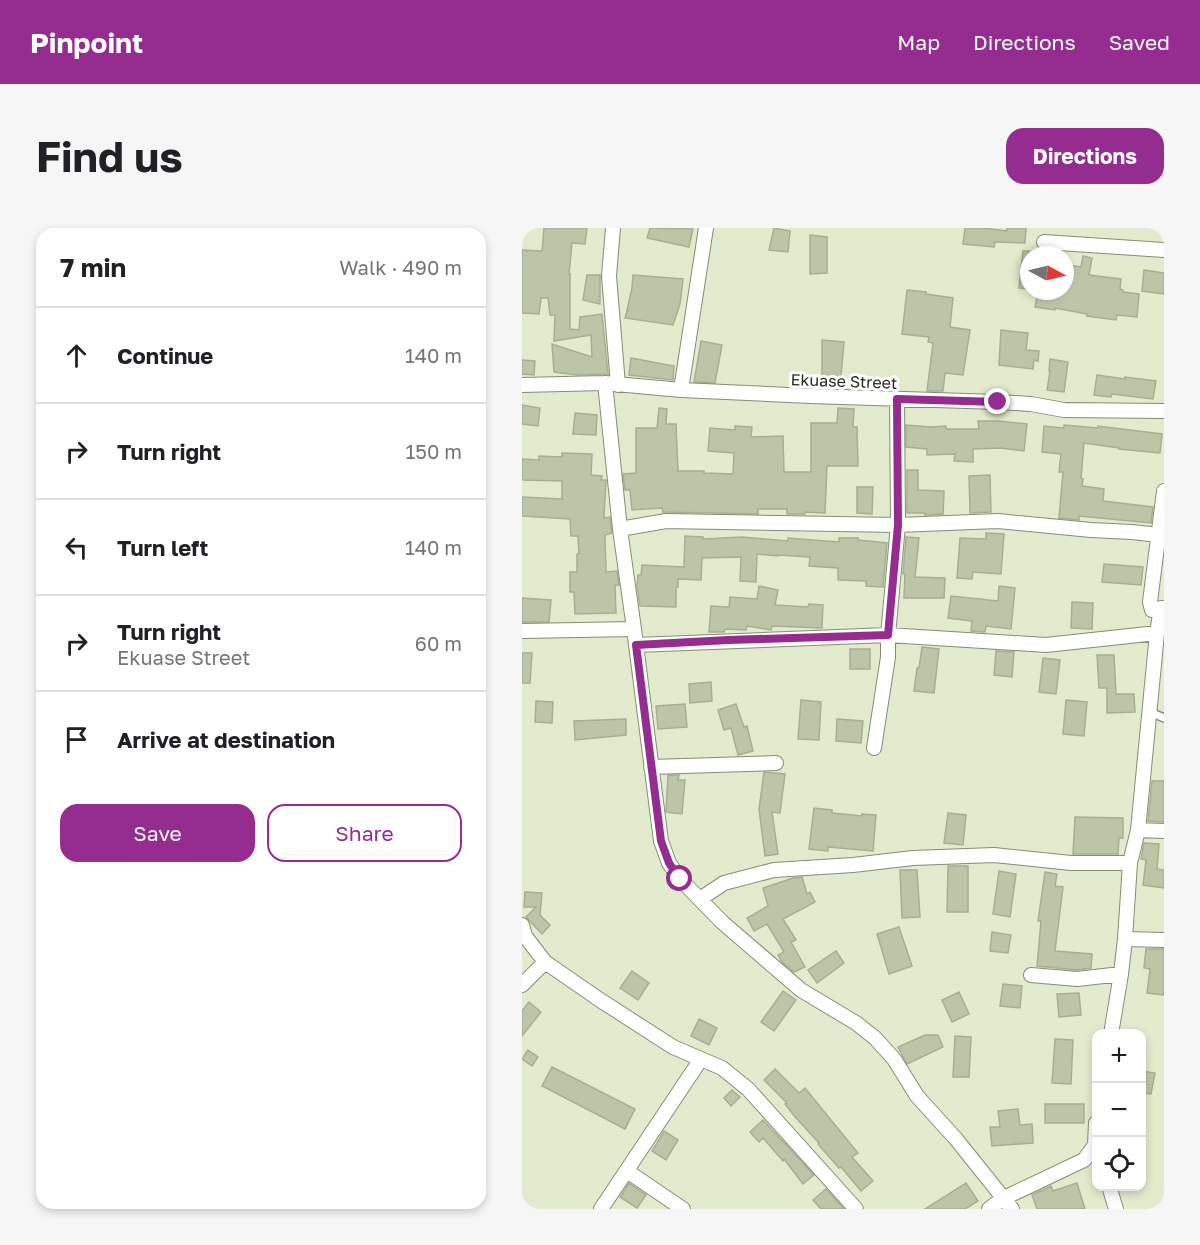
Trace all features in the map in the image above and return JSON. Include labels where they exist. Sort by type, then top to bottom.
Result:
[{"type":"street","points":[[614,228],[609,276],[620,529],[661,841],[669,863],[680,879],[722,922],[801,990],[856,1023],[875,1038],[894,1059],[917,1096],[956,1139],[1008,1204]]},
{"type":"street","points":[[681,390],[706,228]]},
{"type":"street","points":[[1044,243],[1164,249]]},
{"type":"street","name":"Ekuase Street","points":[[522,385],[612,384],[681,390],[998,402],[1031,404],[1064,410],[1164,411]]},
{"type":"street","points":[[874,748],[888,657],[898,525],[897,399]]},
{"type":"street","points":[[1112,1029],[1125,939],[1130,863],[1138,830],[1157,633],[1163,609],[1152,610],[1150,602],[1164,491]]},
{"type":"street","points":[[620,529],[666,521],[898,525],[998,521],[1159,536]]},
{"type":"street","points":[[522,631],[634,629]]},
{"type":"street","points":[[636,645],[888,635],[1046,645],[1157,633]]},
{"type":"street","points":[[651,766],[776,763]]},
{"type":"street","points":[[1138,830],[1164,831]]},
{"type":"street","points":[[700,899],[724,883],[774,870],[853,866],[913,858],[994,855],[1071,863],[1130,863]]},
{"type":"street","points":[[522,925],[525,936],[545,962],[673,1047],[722,1068],[748,1089],[856,1209]]},
{"type":"street","points":[[1125,939],[1164,940]]},
{"type":"street","points":[[522,985],[545,962]]},
{"type":"street","points":[[1031,975],[1077,979],[1121,974]]},
{"type":"street","points":[[600,1209],[701,1059]]},
{"type":"street","points":[[990,1209],[1008,1204],[1084,1160],[1092,1151]]},
{"type":"street","points":[[627,1171],[683,1209]]},
{"type":"street","points":[[1111,1191],[1116,1209]]},
{"type":"lane","points":[[1150,712],[1164,718]]},
{"type":"building","points":[[544,228],[587,228],[585,244],[572,243],[569,274],[570,329],[579,330],[580,317],[602,314],[608,374],[578,375],[554,372],[552,344],[592,357],[591,335],[554,341],[555,315],[550,315],[548,298],[541,298],[539,314],[522,313],[522,250],[542,251]]},
{"type":"building","points":[[650,228],[693,229],[689,247],[647,238]]},
{"type":"building","points":[[774,228],[790,231],[788,252],[769,250]]},
{"type":"building","points":[[965,228],[1007,231],[1007,228],[1026,228],[1025,243],[995,242],[994,247],[963,244]]},
{"type":"building","points":[[810,235],[827,237],[827,273],[810,274]]},
{"type":"building","points":[[1083,256],[1092,258],[1089,275],[1121,279],[1120,289],[1123,292],[1139,294],[1137,317],[1117,315],[1116,320],[1055,308],[1055,310],[1035,307],[1036,300],[1074,300],[1074,266],[1081,267]]},
{"type":"building","points":[[1144,270],[1164,273],[1164,294],[1142,291]]},
{"type":"building","points":[[587,275],[600,275],[600,304],[583,300]]},
{"type":"building","points":[[633,275],[683,279],[680,304],[673,325],[625,318],[629,311],[627,310]]},
{"type":"building","points":[[907,290],[953,298],[950,327],[970,330],[963,375],[945,373],[943,391],[927,391],[933,343],[928,342],[929,337],[902,334]]},
{"type":"building","points":[[1001,330],[1028,333],[1026,350],[1039,351],[1038,361],[1034,360],[1033,369],[999,365]]},
{"type":"building","points":[[822,340],[844,342],[840,388],[822,387]]},
{"type":"building","points":[[701,341],[722,345],[715,383],[694,382]]},
{"type":"building","points":[[631,358],[674,366],[673,380],[629,375]]},
{"type":"building","points":[[1050,359],[1068,362],[1064,392],[1047,390]]},
{"type":"building","points":[[522,360],[535,361],[534,375],[522,374]]},
{"type":"building","points":[[1097,375],[1156,381],[1153,399],[1112,394],[1111,397],[1094,395]]},
{"type":"building","points":[[522,405],[540,408],[538,426],[522,424]]},
{"type":"building","points":[[659,408],[667,409],[666,424],[676,424],[678,471],[733,474],[734,453],[708,451],[710,428],[735,430],[735,426],[752,427],[751,437],[783,436],[784,472],[811,472],[811,423],[837,423],[838,408],[854,409],[853,427],[857,427],[858,466],[827,466],[825,513],[787,514],[787,509],[758,509],[758,514],[663,512],[662,508],[632,510],[630,490],[625,490],[623,474],[636,473],[636,428],[657,428]]},
{"type":"building","points":[[575,413],[597,415],[596,435],[573,434]]},
{"type":"building","points":[[978,421],[1027,424],[1024,451],[1001,448],[973,449],[973,462],[954,461],[955,454],[927,455],[927,449],[906,447],[906,425],[946,426],[946,429],[979,429]]},
{"type":"building","points":[[1064,425],[1098,428],[1098,426],[1162,434],[1160,453],[1084,443],[1082,486],[1104,489],[1103,501],[1153,507],[1151,523],[1079,516],[1079,520],[1059,518],[1063,472],[1059,472],[1061,454],[1042,452],[1044,426],[1064,428]]},
{"type":"building","points":[[562,453],[592,454],[591,475],[602,476],[601,480],[606,480],[604,518],[610,517],[612,533],[605,535],[606,572],[617,571],[619,585],[615,585],[616,613],[575,614],[574,592],[570,592],[570,572],[577,572],[577,554],[579,554],[578,536],[571,536],[570,519],[522,516],[522,497],[562,499],[562,481],[522,480],[522,459],[539,460],[539,456],[562,457]]},
{"type":"building","points":[[907,470],[918,470],[918,490],[944,491],[943,514],[907,513]]},
{"type":"building","points":[[990,475],[991,512],[970,513],[969,476]]},
{"type":"building","points":[[857,487],[873,487],[872,514],[857,513]]},
{"type":"building","points":[[986,533],[1004,534],[1001,574],[973,572],[972,579],[957,578],[960,538],[986,539]]},
{"type":"building","points":[[685,536],[703,537],[703,539],[742,537],[788,541],[788,538],[839,542],[839,538],[858,538],[858,540],[887,543],[883,587],[866,586],[866,581],[838,580],[838,568],[809,566],[810,557],[757,554],[756,582],[740,581],[741,557],[702,558],[701,580],[678,579],[676,607],[640,606],[637,585],[642,565],[684,567]]},
{"type":"building","points":[[906,537],[919,538],[915,577],[945,578],[944,598],[904,598]]},
{"type":"building","points":[[1104,564],[1143,567],[1141,585],[1102,582]]},
{"type":"building","points":[[759,586],[778,590],[775,605],[808,607],[809,604],[823,605],[822,628],[772,626],[771,630],[747,626],[746,630],[725,629],[724,632],[709,632],[711,606],[729,607],[730,597],[757,599]]},
{"type":"building","points":[[999,586],[1015,588],[1011,629],[986,626],[985,632],[971,631],[972,621],[948,618],[951,596],[998,601]]},
{"type":"building","points":[[522,598],[551,600],[549,622],[522,622]]},
{"type":"building","points":[[1072,602],[1093,603],[1092,629],[1071,628]]},
{"type":"building","points":[[922,647],[939,649],[934,693],[914,691]]},
{"type":"building","points":[[850,649],[870,649],[870,669],[850,669]]},
{"type":"building","points":[[996,651],[1014,652],[1012,677],[994,675]]},
{"type":"building","points":[[522,653],[532,653],[530,683],[522,683]]},
{"type":"building","points":[[1097,655],[1114,655],[1116,694],[1134,694],[1135,712],[1107,713],[1107,688],[1099,688]]},
{"type":"building","points":[[1043,658],[1060,660],[1056,694],[1039,692]]},
{"type":"building","points":[[711,682],[712,701],[690,703],[689,684]]},
{"type":"building","points":[[801,700],[821,702],[819,740],[798,739]]},
{"type":"building","points":[[1066,700],[1087,702],[1084,736],[1063,734]]},
{"type":"building","points":[[536,701],[553,702],[552,723],[535,722]]},
{"type":"building","points":[[685,704],[687,727],[658,729],[656,706]]},
{"type":"building","points":[[736,704],[744,727],[747,726],[753,751],[738,755],[731,728],[724,730],[718,710]]},
{"type":"building","points":[[626,719],[626,735],[575,740],[574,721]]},
{"type":"building","points":[[837,719],[863,721],[861,743],[836,741]]},
{"type":"building","points":[[764,772],[785,774],[780,813],[772,812],[778,854],[765,856],[759,809]]},
{"type":"building","points":[[668,775],[679,775],[678,780],[685,780],[682,814],[666,812]]},
{"type":"building","points":[[1152,781],[1164,781],[1164,822],[1148,821]]},
{"type":"building","points":[[814,808],[832,810],[832,813],[876,815],[873,851],[828,847],[828,851],[809,849]]},
{"type":"building","points":[[948,813],[966,815],[963,845],[944,843]]},
{"type":"building","points":[[1075,817],[1123,818],[1123,838],[1119,838],[1118,854],[1073,854]]},
{"type":"building","points":[[1144,843],[1159,844],[1157,869],[1164,870],[1164,888],[1143,885],[1146,860],[1141,859]]},
{"type":"building","points":[[948,866],[968,866],[968,912],[947,912]]},
{"type":"building","points":[[900,870],[917,870],[920,917],[902,918]]},
{"type":"building","points":[[999,871],[1016,874],[1010,917],[993,914]]},
{"type":"building","points":[[1045,872],[1057,874],[1055,886],[1063,887],[1055,951],[1092,954],[1091,968],[1077,970],[1037,966],[1041,921],[1038,921]]},
{"type":"building","points":[[802,877],[807,894],[810,892],[815,902],[783,919],[796,940],[791,942],[805,967],[794,972],[782,962],[778,955],[784,952],[767,924],[754,931],[747,918],[768,906],[763,888]]},
{"type":"building","points":[[525,892],[542,893],[540,915],[550,925],[542,934],[526,917],[536,907],[524,907]]},
{"type":"building","points":[[899,927],[912,966],[889,974],[877,934]]},
{"type":"building","points":[[992,932],[1011,935],[1008,953],[990,951]]},
{"type":"building","points":[[1146,949],[1164,949],[1164,995],[1147,993],[1150,969],[1144,968]]},
{"type":"building","points":[[836,951],[844,963],[817,983],[808,970]]},
{"type":"building","points":[[632,971],[649,983],[638,1000],[620,988]]},
{"type":"building","points":[[1003,984],[1022,986],[1020,1008],[1000,1006]]},
{"type":"building","points":[[783,991],[796,1000],[774,1031],[761,1022]]},
{"type":"building","points":[[959,992],[969,1014],[952,1022],[942,1000]]},
{"type":"building","points":[[1079,993],[1081,1015],[1059,1017],[1057,994]]},
{"type":"building","points":[[529,1002],[541,1012],[522,1036],[522,1011]]},
{"type":"building","points":[[699,1019],[717,1028],[709,1045],[691,1036]]},
{"type":"building","points":[[925,1035],[938,1035],[943,1047],[907,1064],[898,1047]]},
{"type":"building","points":[[955,1036],[971,1037],[969,1077],[953,1077]]},
{"type":"building","points":[[1055,1039],[1073,1040],[1071,1084],[1052,1083]]},
{"type":"building","points":[[528,1050],[538,1057],[532,1066],[522,1059]]},
{"type":"building","points":[[552,1067],[635,1109],[625,1129],[542,1086]]},
{"type":"building","points":[[775,1069],[799,1093],[805,1088],[858,1153],[852,1157],[873,1181],[861,1191],[796,1118],[785,1104],[787,1103],[764,1080]]},
{"type":"building","points":[[1146,1072],[1155,1073],[1151,1094],[1146,1093]]},
{"type":"building","points":[[732,1090],[740,1097],[731,1106],[724,1098]]},
{"type":"building","points":[[1045,1104],[1084,1104],[1084,1123],[1045,1123]]},
{"type":"building","points":[[1018,1109],[1020,1125],[1032,1124],[1033,1143],[992,1146],[990,1127],[1000,1127],[998,1111]]},
{"type":"building","points":[[763,1120],[814,1175],[803,1184],[784,1159],[783,1161],[763,1138],[759,1142],[750,1132]]},
{"type":"building","points":[[664,1131],[678,1140],[666,1160],[652,1151]]},
{"type":"building","points":[[629,1183],[646,1195],[637,1208],[620,1197]]},
{"type":"building","points":[[966,1183],[978,1201],[965,1209],[925,1209]]},
{"type":"building","points":[[1077,1183],[1085,1209],[1037,1209],[1032,1195],[1051,1186],[1053,1191]]},
{"type":"building","points":[[826,1189],[844,1209],[821,1209],[813,1200]]},
{"type":"route","points":[[680,879],[669,863],[661,841],[636,645],[888,635],[898,525],[897,399],[998,402]]}]
